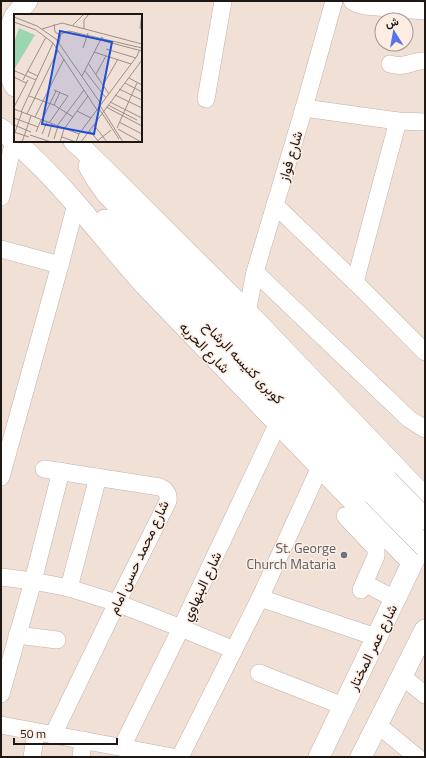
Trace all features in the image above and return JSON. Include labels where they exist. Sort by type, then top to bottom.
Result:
[{"type":"main road","points":[[16,14],[26,1]]},
{"type":"main road","points":[[11,20],[6,50],[8,68],[14,84]]},
{"type":"main road","points":[[1,81],[14,90]]},
{"type":"main road","name":"شارع الحريه","points":[[16,142],[36,161],[76,204],[144,284],[320,467],[355,514],[419,554]]},
{"type":"main road","points":[[78,144],[246,312],[389,484],[425,498]]},
{"type":"main road","name":"كوبرى كنيسه الرشاح","points":[[78,144],[96,180],[107,194],[389,484],[419,554]]},
{"type":"main road","name":"كوبرى كنيسه الرشاح","points":[[57,183],[90,205],[425,519]]},
{"type":"main road","points":[[355,514],[384,520],[398,516],[407,506],[410,499],[410,485],[389,484]]},
{"type":"main road","name":"شارع عمر المختار","points":[[319,757],[395,598],[419,554],[425,536]]},
{"type":"main road","points":[[361,757],[425,630]]},
{"type":"street","points":[[206,99],[223,1]]},
{"type":"street","name":"شارع فواز","points":[[246,312],[255,272],[334,1]]},
{"type":"street","points":[[352,1],[365,6],[425,11]]},
{"type":"street","points":[[390,64],[404,65],[422,60],[425,61]]},
{"type":"street","points":[[304,108],[398,121],[425,122]]},
{"type":"street","points":[[355,282],[398,121]]},
{"type":"street","points":[[1,197],[8,135]]},
{"type":"street","points":[[1,478],[76,204]]},
{"type":"street","points":[[275,205],[425,352]]},
{"type":"street","points":[[1,249],[60,265]]},
{"type":"street","points":[[255,272],[409,420],[425,429]]},
{"type":"street","name":"شارع البنهاوي","points":[[129,751],[181,628],[278,423]]},
{"type":"street","points":[[180,757],[260,598],[320,467]]},
{"type":"street","name":"شارع محمد حسن امام","points":[[44,469],[160,487],[165,490],[168,495],[168,501],[116,604],[53,735]]},
{"type":"street","points":[[1,694],[61,471]]},
{"type":"street","points":[[69,588],[98,477]]},
{"type":"street","points":[[355,514],[376,549],[376,556],[362,587],[395,598]]},
{"type":"street","points":[[1,577],[69,588],[181,628],[234,650]]},
{"type":"street","points":[[260,598],[376,637]]},
{"type":"street","points":[[18,635],[57,640]]},
{"type":"street","points":[[260,673],[343,706]]},
{"type":"street","points":[[402,676],[425,695]]},
{"type":"street","points":[[1,725],[83,740],[129,751],[173,757]]},
{"type":"street","points":[[378,725],[417,757]]},
{"type":"street","points":[[32,757],[36,732]]},
{"type":"street","points":[[81,757],[83,740]]},
{"type":"place","name":"St. George Church Mataria","points":[[344,555]]}]
